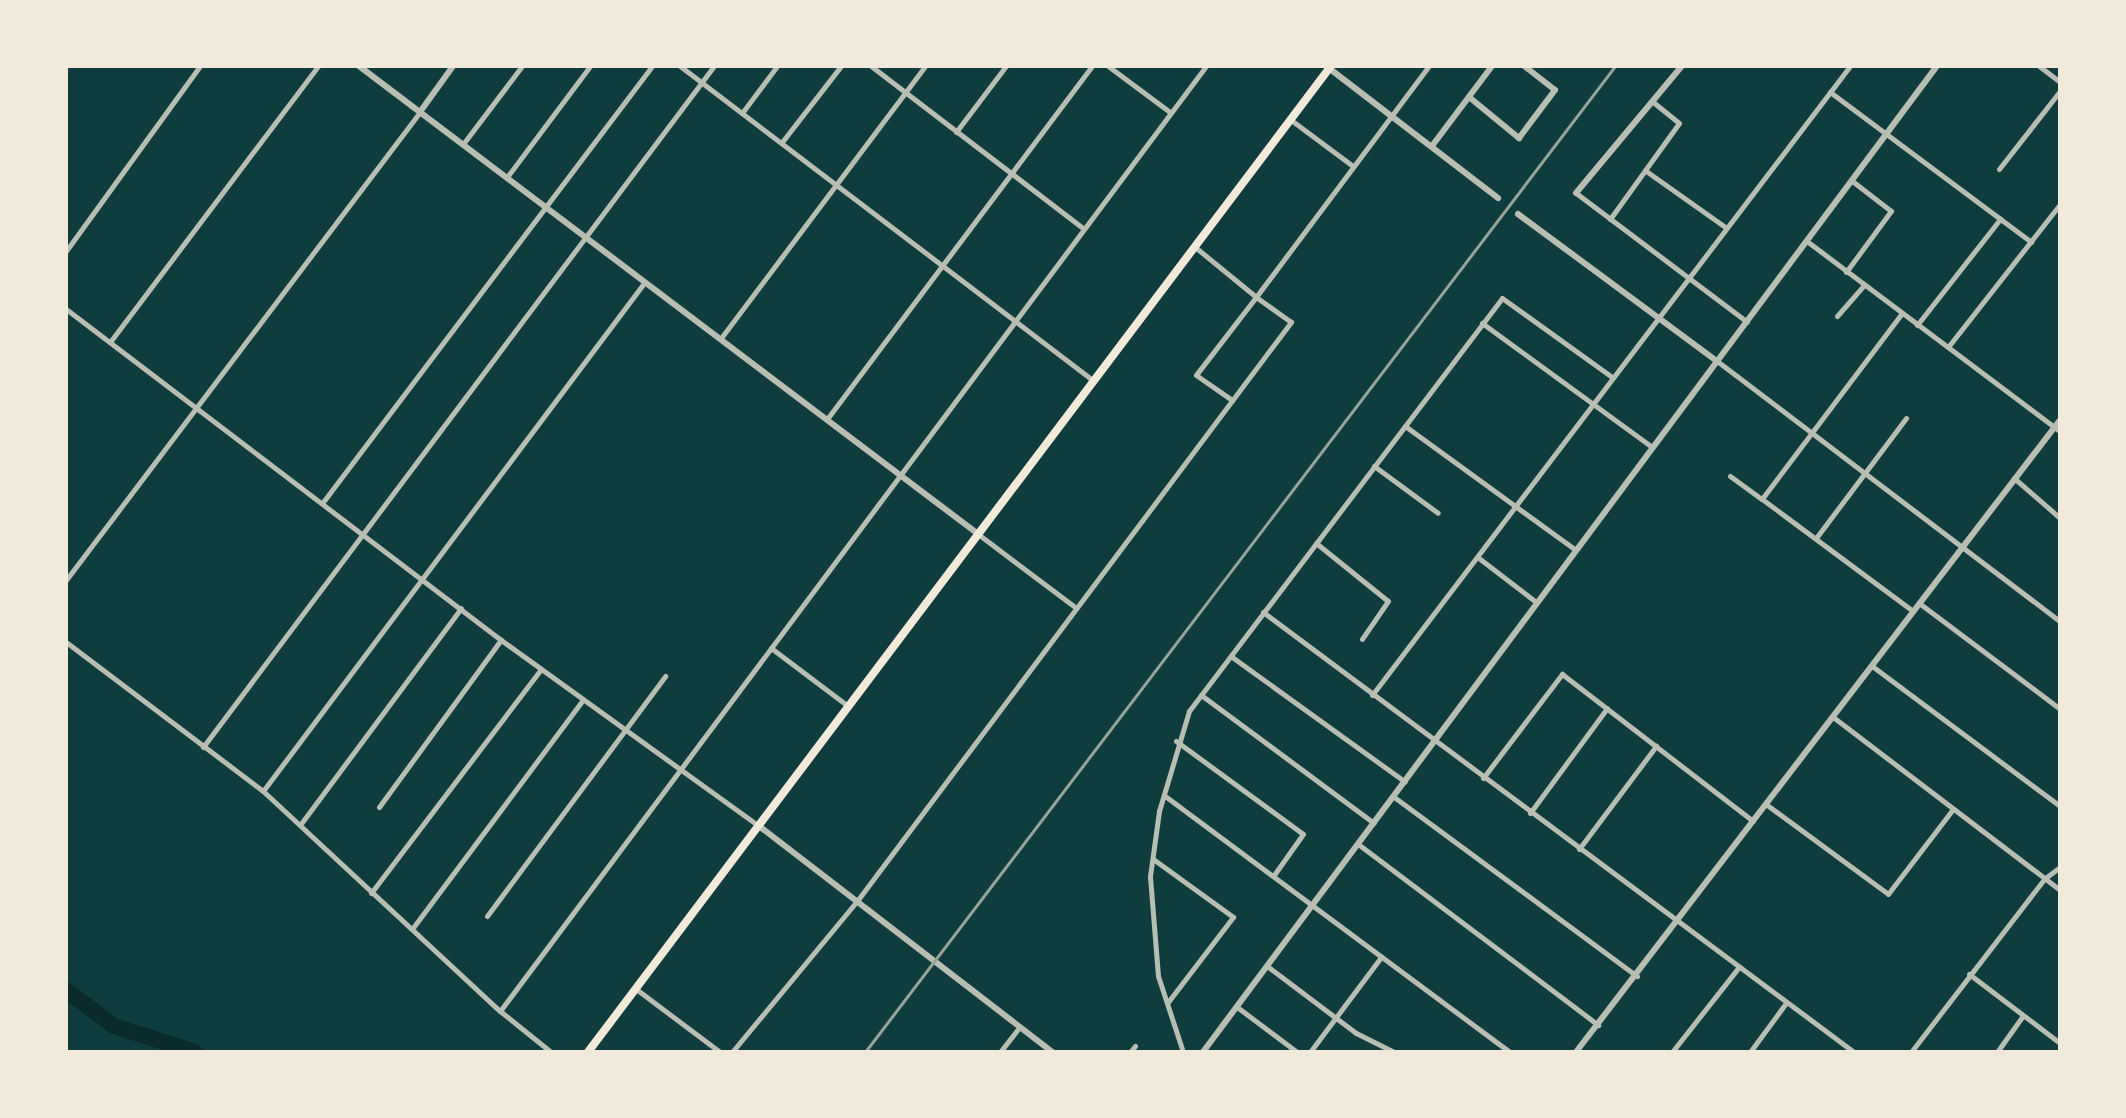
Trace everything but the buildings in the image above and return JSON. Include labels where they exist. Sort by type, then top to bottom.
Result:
[{"type":"highway","points":[[588,1052],[1331,67]]},
{"type":"street","points":[[66,251],[200,66]]},
{"type":"street","points":[[110,342],[318,66]]},
{"type":"street","points":[[359,66],[507,177],[583,239],[721,338],[1075,607]]},
{"type":"street","points":[[66,580],[453,66]]},
{"type":"street","points":[[463,144],[522,66]]},
{"type":"street","points":[[507,177],[590,66]]},
{"type":"street","points":[[323,502],[652,66]]},
{"type":"street","points":[[680,66],[943,261],[1094,381]]},
{"type":"street","points":[[203,747],[714,66]]},
{"type":"street","points":[[742,113],[777,66]]},
{"type":"street","points":[[782,142],[841,66]]},
{"type":"street","points":[[871,66],[1083,228]]},
{"type":"street","points":[[721,338],[925,66]]},
{"type":"street","points":[[956,132],[1006,66]]},
{"type":"street","points":[[827,419],[1092,66]]},
{"type":"street","points":[[1108,66],[1170,112]]},
{"type":"street","points":[[500,1011],[677,770],[1206,66]]},
{"type":"street","points":[[1232,400],[1196,375],[1429,66]]},
{"type":"street","points":[[1432,146],[1492,66]]},
{"type":"street","points":[[1469,97],[1519,138],[1555,90],[1524,66]]},
{"type":"street","points":[[1682,66],[1576,193],[1747,322]]},
{"type":"street","points":[[1372,695],[1518,510],[1612,377],[1850,66]]},
{"type":"street","points":[[1203,1052],[1435,742],[1574,549],[1808,242],[1937,66]]},
{"type":"street","points":[[2039,66],[2060,82]]},
{"type":"street","points":[[1331,67],[1498,198]]},
{"type":"street","points":[[1999,169],[2060,91]]},
{"type":"street","points":[[1830,92],[2031,242]]},
{"type":"street","points":[[1610,219],[1679,123],[1652,101]]},
{"type":"street","points":[[1291,120],[1353,166]]},
{"type":"street","points":[[1646,171],[1725,227]]},
{"type":"street","points":[[1846,272],[1891,211],[1852,181]]},
{"type":"street","points":[[1948,347],[2060,204]]},
{"type":"street","points":[[1518,214],[1866,472],[2060,621]]},
{"type":"street","points":[[1917,325],[2000,219]]},
{"type":"street","points":[[1808,242],[2057,429]]},
{"type":"street","points":[[732,1052],[857,901],[1291,322],[1195,247]]},
{"type":"street","points":[[263,791],[644,283]]},
{"type":"street","points":[[1837,316],[1864,285]]},
{"type":"street","points":[[1183,1052],[1158,976],[1150,922],[1153,859],[1176,741],[1201,695],[1502,298],[1612,377]]},
{"type":"street","points":[[66,309],[365,533],[501,640],[677,770],[759,826],[1052,1052]]},
{"type":"street","points":[[1762,499],[1902,313]]},
{"type":"street","points":[[1482,323],[1652,447]]},
{"type":"street","points":[[1816,538],[1906,418]]},
{"type":"street","points":[[1579,1051],[2014,478],[2057,429],[2060,420]]},
{"type":"street","points":[[1405,426],[1574,549]]},
{"type":"street","points":[[1374,466],[1438,513]]},
{"type":"street","points":[[1730,476],[1913,611]]},
{"type":"street","points":[[2014,478],[2060,518]]},
{"type":"street","points":[[1316,543],[1388,601],[1362,639]]},
{"type":"street","points":[[1480,559],[1536,602]]},
{"type":"street","points":[[1919,603],[2060,709]]},
{"type":"street","points":[[300,825],[461,608]]},
{"type":"street","points":[[1263,612],[1854,1052]]},
{"type":"street","points":[[379,807],[501,640]]},
{"type":"street","points":[[66,642],[263,791],[500,1011],[551,1052]]},
{"type":"street","points":[[771,648],[848,706]]},
{"type":"street","points":[[1232,657],[1405,782]]},
{"type":"street","points":[[1872,666],[2060,806]]},
{"type":"street","points":[[371,893],[541,669]]},
{"type":"street","points":[[1483,778],[1562,674],[1754,822]]},
{"type":"street","points":[[487,916],[622,729],[665,676]]},
{"type":"street","points":[[1201,695],[1374,823]]},
{"type":"street","points":[[412,929],[583,700]]},
{"type":"street","points":[[1530,813],[1607,708]]},
{"type":"street","points":[[1833,717],[2060,890]]},
{"type":"street","points":[[1176,741],[1303,834],[1274,875]]},
{"type":"street","points":[[1579,849],[1656,746]]},
{"type":"street","points":[[1165,796],[1510,1052]]},
{"type":"street","points":[[1394,797],[1637,976]]},
{"type":"street","points":[[1767,805],[1888,894],[1953,809]]},
{"type":"street","points":[[1358,844],[1598,1025]]},
{"type":"street","points":[[1153,859],[1233,917],[1168,1002]]},
{"type":"street","points":[[1911,1052],[2044,879],[2060,867]]},
{"type":"street","points":[[1310,1052],[1381,957]]},
{"type":"street","points":[[1267,966],[1335,1017],[1394,1052]]},
{"type":"street","points":[[1672,1052],[1739,967]]},
{"type":"street","points":[[1969,974],[2060,1043]]},
{"type":"street","points":[[636,989],[720,1052]]},
{"type":"street","points":[[1754,1051],[1786,1003]]},
{"type":"street","points":[[1237,1007],[1297,1052]]},
{"type":"street","points":[[1997,1052],[2022,1017]]},
{"type":"street","points":[[1000,1052],[1019,1028]]},
{"type":"waterway","points":[[66,990],[114,1026],[195,1052]]},
{"type":"railway","points":[[865,1052],[1615,66]]}]
